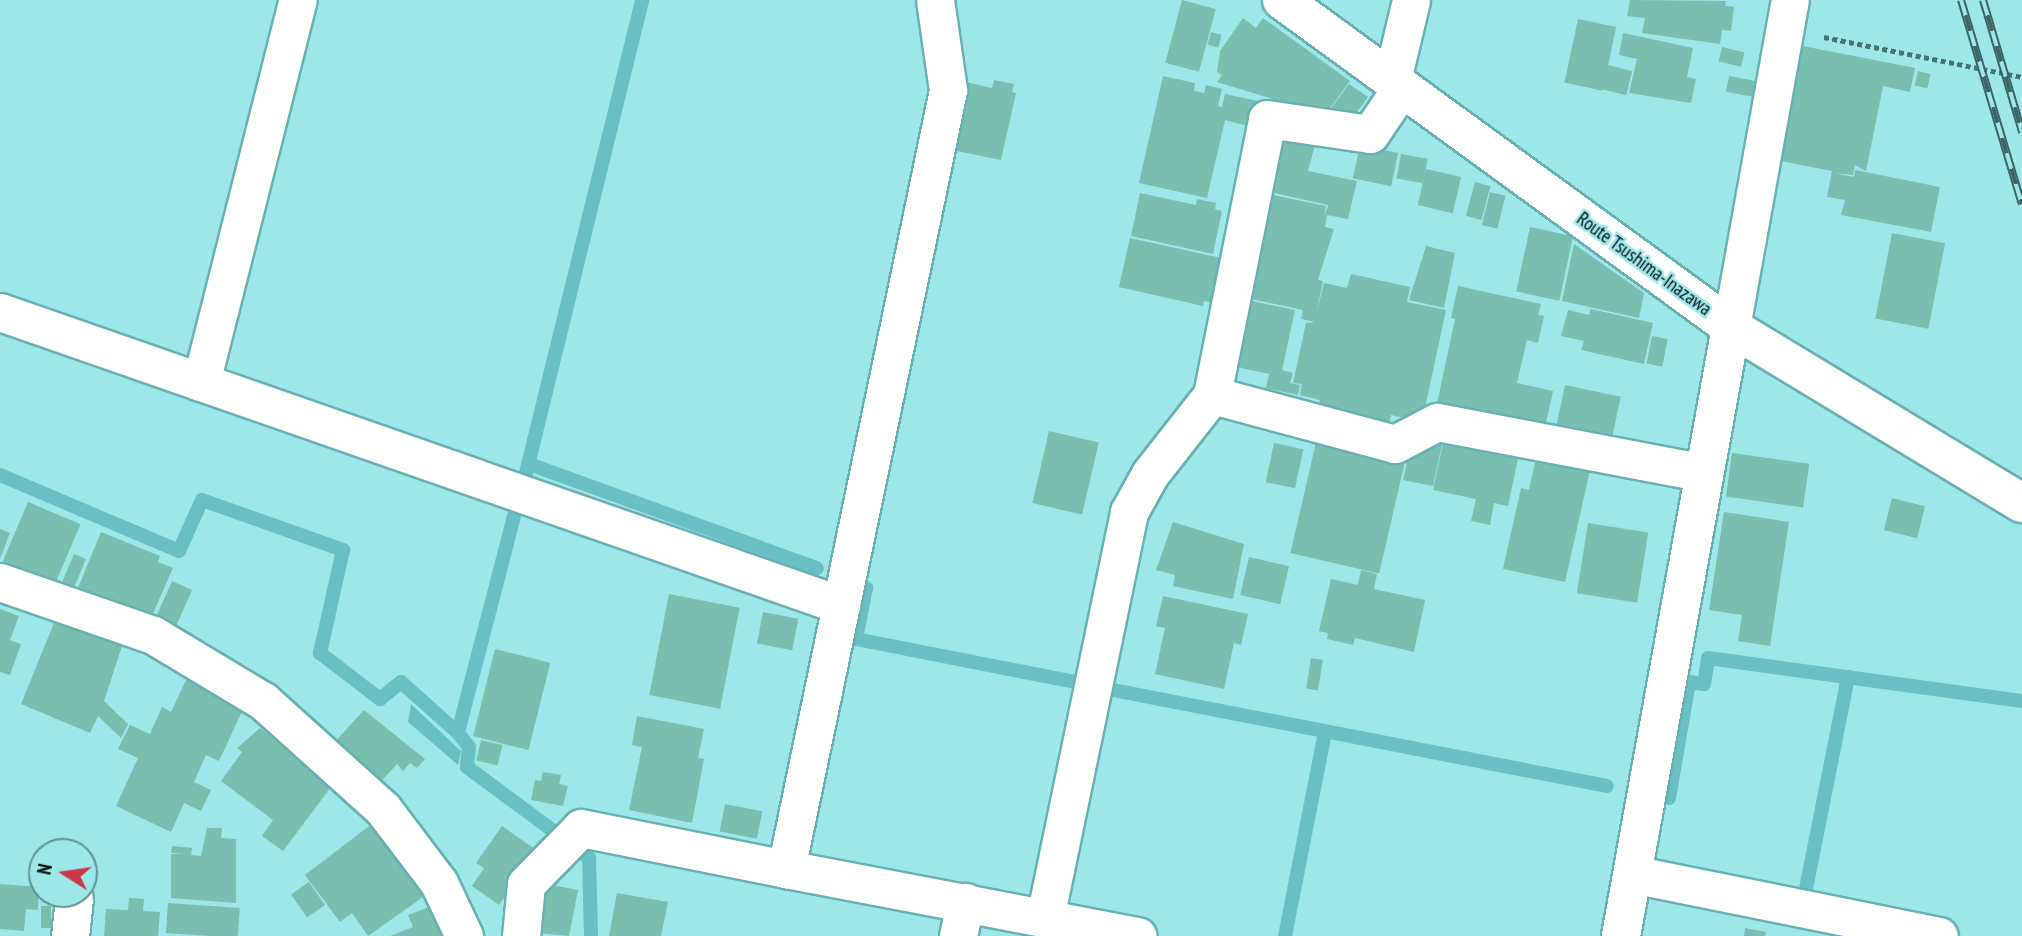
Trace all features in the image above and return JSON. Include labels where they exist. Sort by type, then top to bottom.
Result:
[{"type":"main road","name":"Route Tsushima-Inazawa","points":[[1282,0],[1731,327],[2022,503]]},
{"type":"main road","points":[[1621,936],[1731,327]]},
{"type":"street","points":[[201,382],[298,0]]},
{"type":"street","points":[[786,869],[948,90],[934,0]]},
{"type":"street","points":[[1045,918],[1129,512],[1150,474],[1212,395],[1267,119],[1370,134],[1397,84],[1411,0]]},
{"type":"street","points":[[1731,327],[1788,15]]},
{"type":"street","points":[[0,312],[841,605]]},
{"type":"street","points":[[1212,395],[1395,444],[1437,422],[1704,473]]},
{"type":"street","points":[[0,582],[153,635],[263,701],[383,809],[439,883],[464,936]]},
{"type":"street","points":[[521,936],[526,884],[581,828],[786,869],[962,919],[1045,918],[1138,936]]},
{"type":"street","points":[[1632,874],[1939,936]]},
{"type":"street","points":[[70,936],[73,908]]},
{"type":"path","points":[[1788,15],[2022,77]]},
{"type":"water","points":[[411,704],[461,751],[458,765],[408,722]]},
{"type":"building","points":[[1182,0],[1216,9],[1199,72],[1165,63]]},
{"type":"building","points":[[1630,0],[1726,1],[1725,6],[1734,7],[1731,31],[1722,30],[1720,44],[1642,33],[1645,18],[1627,16]]},
{"type":"building","points":[[1243,18],[1256,28],[1263,18],[1350,81],[1325,115],[1217,82],[1222,75],[1217,72],[1220,51]]},
{"type":"building","points":[[1578,19],[1616,27],[1603,91],[1564,83]]},
{"type":"building","points":[[1211,32],[1222,35],[1218,47],[1208,45]]},
{"type":"building","points":[[1623,33],[1693,48],[1687,77],[1696,79],[1691,103],[1629,93],[1637,59],[1619,55]]},
{"type":"building","points":[[1803,46],[1915,68],[1910,92],[1883,86],[1866,171],[1855,165],[1853,175],[1835,173],[1854,177],[1855,170],[1940,187],[1931,232],[1841,215],[1845,200],[1827,197],[1832,171],[1781,161]]},
{"type":"building","points":[[1722,47],[1744,52],[1741,67],[1719,62]]},
{"type":"building","points":[[1608,65],[1632,71],[1626,95],[1602,89]]},
{"type":"building","points":[[1918,71],[1931,74],[1927,89],[1915,86]]},
{"type":"building","points":[[1163,76],[1195,83],[1194,91],[1204,93],[1206,85],[1222,89],[1218,106],[1222,107],[1225,94],[1258,101],[1252,127],[1225,120],[1207,198],[1139,183]]},
{"type":"building","points":[[1729,76],[1760,82],[1757,98],[1726,92]]},
{"type":"building","points":[[994,80],[1014,84],[1012,92],[1016,93],[1001,160],[952,150],[966,82],[992,88]]},
{"type":"building","points":[[1349,84],[1368,97],[1352,119],[1326,115]]},
{"type":"building","points":[[1279,132],[1316,141],[1308,171],[1357,181],[1348,219],[1327,215],[1325,227],[1334,229],[1318,280],[1323,281],[1316,315],[1324,283],[1347,288],[1351,274],[1410,287],[1407,302],[1446,310],[1422,422],[1391,415],[1388,427],[1317,412],[1320,400],[1300,395],[1302,384],[1293,383],[1306,323],[1315,322],[1301,319],[1303,310],[1246,298],[1269,194],[1326,206],[1324,218],[1328,205],[1274,193],[1278,177],[1270,175]]},
{"type":"building","points":[[1360,145],[1398,153],[1391,186],[1353,178]]},
{"type":"building","points":[[1401,154],[1428,159],[1423,183],[1397,179]]},
{"type":"building","points":[[1426,169],[1461,177],[1453,213],[1418,205]]},
{"type":"building","points":[[1475,182],[1490,186],[1481,220],[1466,216]]},
{"type":"building","points":[[1490,192],[1506,196],[1497,229],[1482,225]]},
{"type":"building","points":[[1140,193],[1196,205],[1197,199],[1216,203],[1215,209],[1222,211],[1213,254],[1131,236]]},
{"type":"building","points":[[1530,227],[1573,236],[1559,301],[1516,292]]},
{"type":"building","points":[[1892,233],[1945,243],[1928,329],[1875,318]]},
{"type":"building","points":[[1130,238],[1226,259],[1216,304],[1204,301],[1203,306],[1119,287]]},
{"type":"building","points":[[1574,244],[1644,293],[1639,318],[1562,301]]},
{"type":"building","points":[[1426,246],[1455,253],[1444,308],[1409,300]]},
{"type":"building","points":[[1458,286],[1541,304],[1538,315],[1544,316],[1538,343],[1527,340],[1517,383],[1553,391],[1543,436],[1435,413],[1455,319],[1451,318]]},
{"type":"building","points":[[1247,300],[1295,310],[1282,370],[1293,373],[1290,383],[1300,385],[1298,395],[1266,388],[1269,374],[1232,366]]},
{"type":"building","points":[[1591,309],[1653,323],[1644,364],[1581,350],[1584,341],[1561,336],[1568,310],[1589,315]]},
{"type":"building","points":[[1652,336],[1668,339],[1662,367],[1647,363]]},
{"type":"building","points":[[1565,385],[1621,397],[1611,443],[1555,431]]},
{"type":"building","points":[[1049,431],[1099,442],[1082,515],[1032,503]]},
{"type":"building","points":[[1317,438],[1406,458],[1379,573],[1290,553]]},
{"type":"building","points":[[1434,442],[1442,444],[1433,486],[1403,480],[1409,453]]},
{"type":"building","points":[[1274,443],[1303,449],[1295,488],[1266,482]]},
{"type":"building","points":[[1443,443],[1518,459],[1508,506],[1494,503],[1490,525],[1471,521],[1476,499],[1433,490]]},
{"type":"building","points":[[1545,451],[1592,461],[1565,582],[1503,569],[1521,488],[1529,490],[1535,462],[1543,464]]},
{"type":"building","points":[[1732,453],[1809,464],[1803,507],[1726,497]]},
{"type":"building","points":[[1892,498],[1925,506],[1917,538],[1884,530]]},
{"type":"building","points":[[28,502],[80,524],[55,584],[3,562]]},
{"type":"building","points":[[1724,512],[1789,522],[1770,646],[1738,641],[1742,615],[1709,610]]},
{"type":"building","points":[[1173,522],[1244,544],[1233,599],[1173,586],[1175,575],[1156,570]]},
{"type":"building","points":[[1588,523],[1648,533],[1637,603],[1577,593]]},
{"type":"building","points":[[0,529],[10,533],[0,559]]},
{"type":"building","points":[[101,532],[160,556],[158,562],[173,568],[151,618],[78,588]]},
{"type":"building","points":[[74,554],[86,559],[73,589],[61,584]]},
{"type":"building","points":[[1249,557],[1289,566],[1280,604],[1240,595]]},
{"type":"building","points":[[1361,570],[1377,574],[1374,589],[1425,600],[1414,652],[1355,638],[1353,645],[1327,639],[1328,633],[1319,631],[1331,579],[1358,585]]},
{"type":"building","points":[[172,581],[192,590],[175,629],[155,620]]},
{"type":"building","points":[[669,594],[740,608],[720,709],[649,695]]},
{"type":"building","points":[[1163,596],[1248,614],[1241,645],[1234,643],[1224,689],[1155,674],[1165,628],[1156,626]]},
{"type":"building","points":[[0,609],[19,616],[10,640],[21,644],[10,675],[0,672]]},
{"type":"building","points":[[763,612],[798,619],[792,650],[757,643]]},
{"type":"building","points":[[56,618],[122,646],[104,701],[128,724],[121,738],[98,716],[90,733],[21,704]]},
{"type":"building","points":[[495,649],[550,663],[529,750],[473,736]]},
{"type":"building","points":[[1311,658],[1323,660],[1318,690],[1306,689]]},
{"type":"building","points":[[186,680],[244,707],[219,761],[206,755],[194,782],[211,790],[201,811],[184,803],[171,832],[116,806],[138,758],[118,749],[130,725],[150,734],[162,707],[171,712]]},
{"type":"building","points":[[364,710],[425,759],[417,768],[410,763],[403,771],[397,764],[378,785],[333,744]]},
{"type":"building","points":[[637,716],[704,729],[698,758],[704,759],[692,823],[629,810],[642,747],[632,745]]},
{"type":"building","points":[[260,728],[334,783],[283,851],[262,836],[273,820],[221,781],[242,752],[237,748]]},
{"type":"building","points":[[481,740],[502,745],[498,765],[476,760]]},
{"type":"building","points":[[543,772],[561,775],[559,784],[568,786],[563,806],[531,800],[535,780],[541,781]]},
{"type":"building","points":[[725,804],[762,811],[757,839],[720,831]]},
{"type":"building","points":[[373,823],[426,895],[368,936],[352,913],[340,922],[305,875]]},
{"type":"building","points":[[502,826],[538,851],[499,905],[472,886],[484,868],[476,863]]},
{"type":"building","points":[[207,828],[222,828],[221,838],[236,839],[236,903],[171,898],[171,854],[186,854],[171,853],[172,846],[192,848],[191,855],[201,856]]},
{"type":"building","points":[[309,882],[325,905],[307,918],[291,895]]},
{"type":"building","points":[[542,883],[578,890],[569,936],[527,932]]},
{"type":"building","points":[[0,884],[28,886],[28,908],[38,910],[26,909],[24,931],[0,929]]},
{"type":"building","points":[[617,893],[668,902],[661,936],[609,936]]},
{"type":"building","points":[[129,898],[144,899],[143,911],[160,912],[158,936],[104,936],[106,909],[128,910]]},
{"type":"building","points":[[168,903],[240,908],[238,936],[166,933]]},
{"type":"building","points":[[432,906],[445,936],[390,936],[413,927],[408,915]]},
{"type":"building","points":[[41,908],[51,908],[51,928],[41,928]]},
{"type":"building","points":[[1745,928],[1766,932],[1765,936],[1744,936]]},
{"type":"waterway","points":[[526,473],[642,0]]},
{"type":"waterway","points":[[529,464],[817,568]]},
{"type":"waterway","points":[[0,475],[179,551],[202,500],[343,550],[320,653],[380,699],[401,682],[458,733]]},
{"type":"waterway","points":[[514,516],[458,733],[469,747],[467,767],[555,832]]},
{"type":"waterway","points":[[859,585],[866,588],[856,639],[1080,683]]},
{"type":"waterway","points":[[1669,798],[1689,682],[1704,684],[1708,658],[2022,701]]},
{"type":"waterway","points":[[1806,889],[1848,677]]},
{"type":"waterway","points":[[1108,689],[1607,786]]},
{"type":"waterway","points":[[1285,936],[1325,732]]},
{"type":"waterway","points":[[578,850],[589,858],[591,936]]},
{"type":"railway","points":[[1961,0],[2022,204]]},
{"type":"railway","points":[[1983,0],[2022,132]]}]
